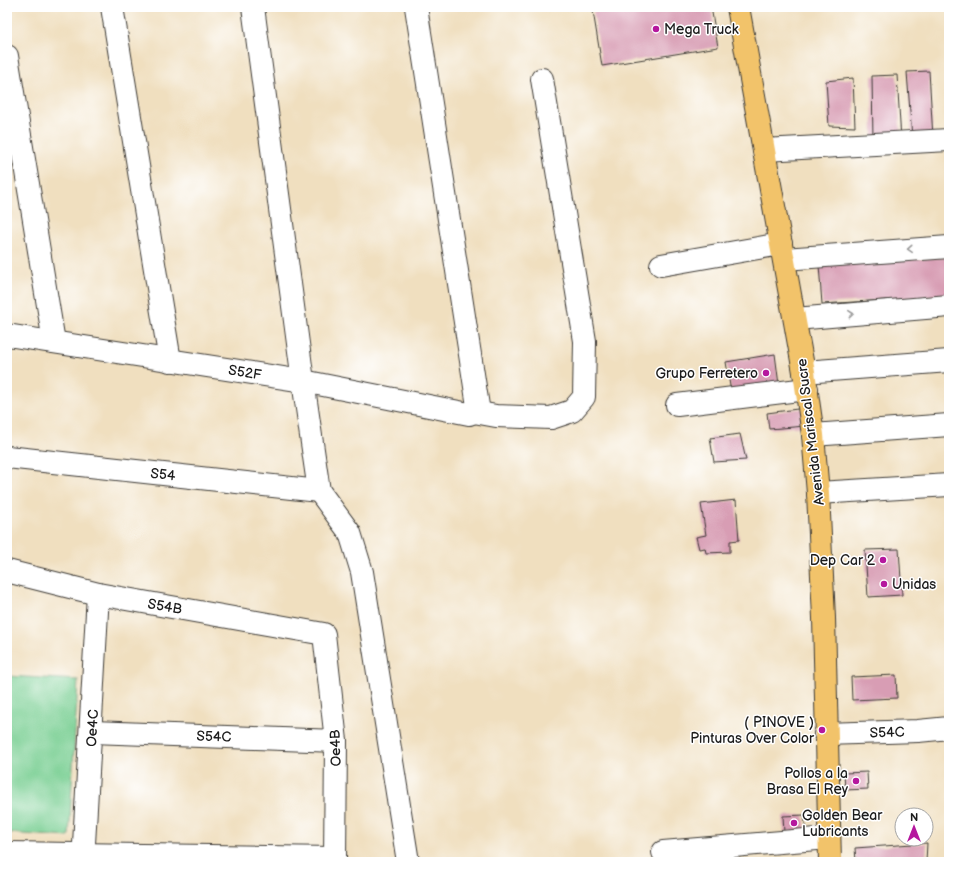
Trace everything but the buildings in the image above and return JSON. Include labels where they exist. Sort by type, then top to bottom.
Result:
[{"type":"main road","name":"Avenida Mariscal Sucre","points":[[738,7],[806,380],[813,435],[818,493],[824,618],[825,734],[830,862]]},
{"type":"street","points":[[112,7],[170,361]]},
{"type":"street","points":[[253,7],[319,491],[350,533],[362,572],[408,862]]},
{"type":"street","points":[[416,7],[476,409]]},
{"type":"street","points":[[7,56],[54,342]]},
{"type":"street","name":"S52F","points":[[7,335],[303,381],[469,414],[476,409],[496,416],[551,418],[572,411],[584,398],[585,341],[542,79]]},
{"type":"street","points":[[764,150],[949,140]]},
{"type":"street","points":[[661,265],[782,252],[949,247]]},
{"type":"street","points":[[795,320],[949,306]]},
{"type":"street","points":[[678,405],[806,380],[949,361]]},
{"type":"street","points":[[813,435],[949,425]]},
{"type":"street","name":"S54","points":[[7,457],[319,491]]},
{"type":"street","points":[[818,493],[949,485]]},
{"type":"street","name":"S54B","points":[[7,571],[98,594],[324,634]]},
{"type":"street","name":"Oe4C","points":[[83,858],[92,732],[98,594]]},
{"type":"street","name":"Oe4B","points":[[324,634],[336,741],[335,860]]},
{"type":"street","name":"S54C","points":[[825,734],[918,731],[949,728]]},
{"type":"street","name":"S54C","points":[[92,732],[336,741]]},
{"type":"street","points":[[663,852],[829,838]]},
{"type":"street","points":[[7,852],[83,858],[335,860]]},
{"type":"green space","points":[[7,676],[78,680],[69,837],[7,833]]},
{"type":"place","name":"Mega Truck","points":[[656,29]]},
{"type":"place","name":"Grupo Ferretero","points":[[766,373]]},
{"type":"place","name":"Dep Car 2","points":[[883,560]]},
{"type":"place","name":"Unidas","points":[[884,584]]},
{"type":"place","name":"( PINOVE ) Pinturas Over Color","points":[[822,730]]},
{"type":"place","name":"Pollos a la Brasa El Rey","points":[[856,781]]},
{"type":"place","name":"Golden Bear Lubricants","points":[[794,823]]}]
